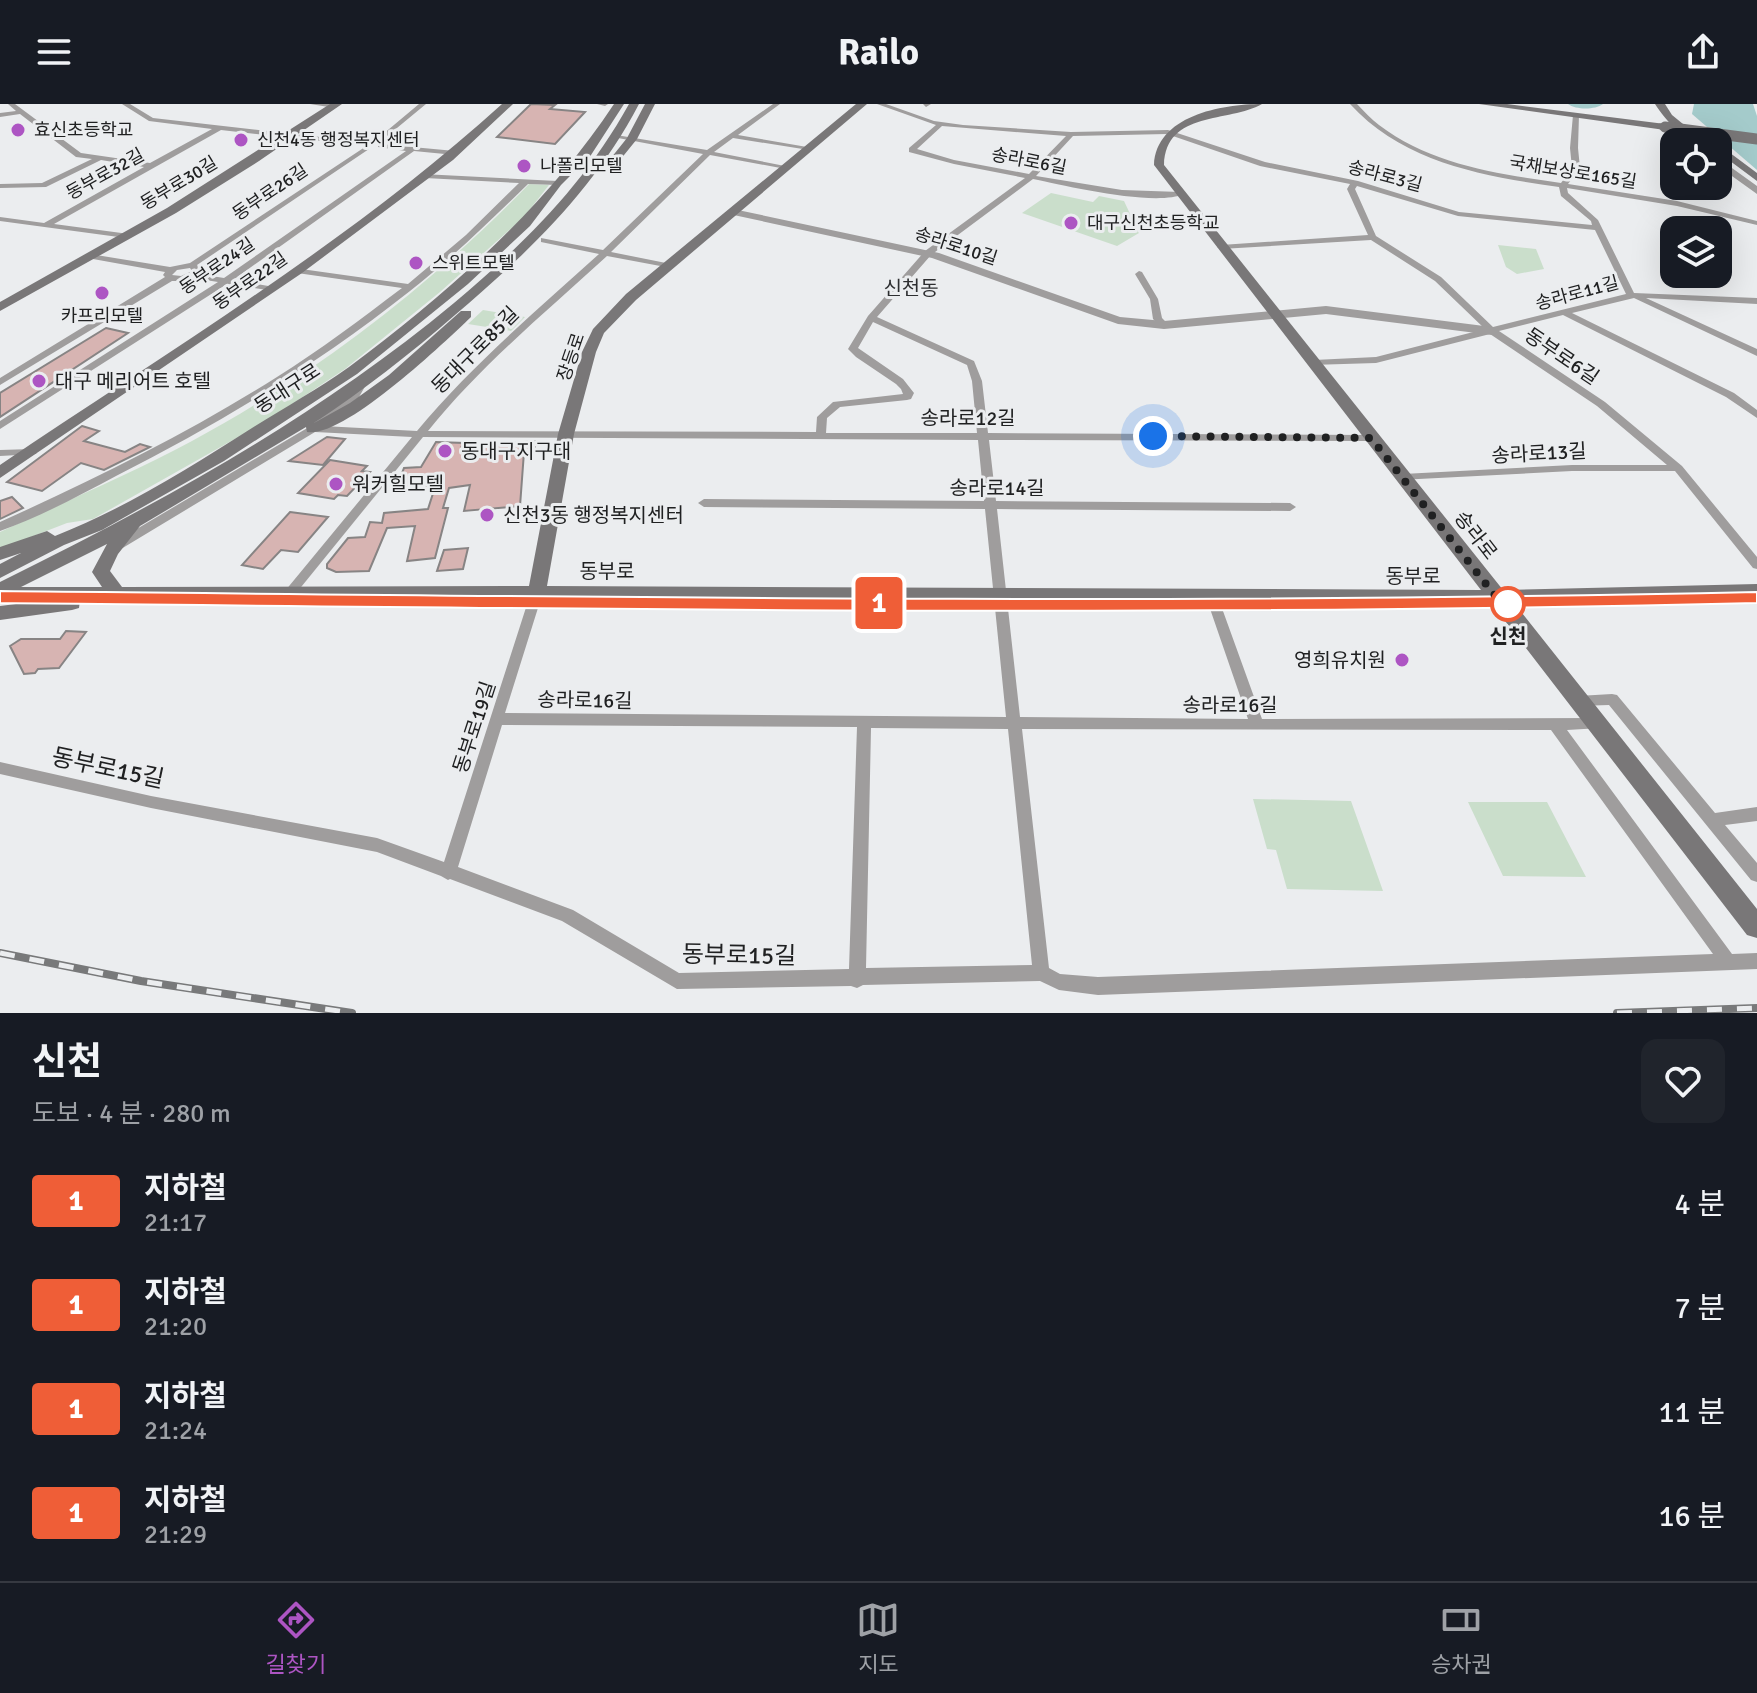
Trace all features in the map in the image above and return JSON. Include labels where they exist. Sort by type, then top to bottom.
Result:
[{"type":"main road","name":"동부로22길","points":[[0,473],[271,289],[455,153],[508,104]]},
{"type":"main road","points":[[603,104],[574,153],[577,164],[591,168],[621,154]]},
{"type":"main road","name":"동대구로","points":[[0,572],[58,541],[96,526],[269,427],[352,371],[431,308],[516,233],[557,183],[587,153],[619,104]]},
{"type":"main road","name":"동대구로","points":[[139,519],[362,383],[421,338],[544,230],[600,164],[634,104]]},
{"type":"main road","points":[[313,429],[337,418],[422,356],[544,240],[621,154],[650,104]]},
{"type":"main road","name":"장등로","points":[[537,592],[566,434],[589,352],[598,332],[631,297],[862,104]]},
{"type":"main road","points":[[1168,132],[1257,104]]},
{"type":"main road","points":[[1484,104],[1639,123],[1672,122],[1757,139]]},
{"type":"main road","points":[[1660,104],[1672,122],[1680,128]]},
{"type":"main road","points":[[1669,104],[1672,122]]},
{"type":"main road","name":"동부로30길","points":[[0,307],[93,256],[292,136],[336,105]]},
{"type":"main road","points":[[1582,116],[1626,110],[1639,123]]},
{"type":"main road","points":[[1672,122],[1683,128]]},
{"type":"main road","name":"송라로","points":[[1168,132],[1157,150],[1159,165],[1180,194],[1756,927]]},
{"type":"main road","points":[[1732,159],[1757,178]]},
{"type":"main road","points":[[1732,164],[1757,188]]},
{"type":"main road","points":[[0,613],[117,594],[101,572],[114,547],[139,519]]},
{"type":"main road","points":[[0,592],[139,519]]},
{"type":"main road","points":[[0,554],[69,528],[96,526]]},
{"type":"main road","name":"동부로","points":[[0,592],[537,592],[1213,600],[1497,598],[1757,591]]},
{"type":"street","points":[[11,104],[74,152],[98,159],[153,166]]},
{"type":"street","name":"동부로30길","points":[[125,104],[151,120],[292,136]]},
{"type":"street","name":"동부로30길","points":[[313,104],[336,105]]},
{"type":"street","points":[[379,143],[423,104]]},
{"type":"street","points":[[732,136],[777,104]]},
{"type":"street","name":"송라로3길","points":[[880,104],[940,125],[1071,134],[1168,132],[1263,164],[1355,183],[1458,214],[1598,228]]},
{"type":"street","name":"국채보상로165길","points":[[1353,104],[1369,123],[1419,151],[1510,179],[1724,212],[1757,223]]},
{"type":"street","points":[[0,115],[22,112]]},
{"type":"street","points":[[1582,116],[1574,148],[1576,168],[1563,185],[1564,194],[1588,213],[1598,228],[1631,295],[1757,353]]},
{"type":"street","points":[[1672,122],[1678,128]]},
{"type":"street","name":"송라로6길","points":[[940,125],[912,150],[953,162],[1129,196],[1180,194]]},
{"type":"street","name":"동부로32길","points":[[46,225],[219,128]]},
{"type":"street","points":[[821,435],[822,417],[837,404],[907,397],[909,393],[905,385],[866,362],[853,349],[871,318],[928,253],[1031,177],[1071,134]]},
{"type":"street","points":[[292,136],[455,153]]},
{"type":"street","points":[[618,136],[786,167]]},
{"type":"street","points":[[732,136],[807,149]]},
{"type":"street","name":"동대구로85길","points":[[289,594],[421,434],[504,345],[709,152],[732,136]]},
{"type":"street","name":"동부로26길","points":[[192,270],[366,146]]},
{"type":"street","name":"동부로24길","points":[[0,426],[227,280],[413,149]]},
{"type":"street","points":[[0,186],[43,185],[98,159]]},
{"type":"street","points":[[1732,171],[1757,188]]},
{"type":"street","points":[[425,176],[557,183]]},
{"type":"street","points":[[0,527],[116,473],[253,399],[342,339],[410,287],[465,241],[526,181]]},
{"type":"street","points":[[1221,247],[1373,237],[1351,189],[1355,183]]},
{"type":"street","name":"송라로10길","points":[[733,212],[928,253],[1105,317],[1164,325],[1338,310],[1492,331]]},
{"type":"street","points":[[0,219],[126,236]]},
{"type":"street","name":"동부로6길","points":[[1373,237],[1438,279],[1492,331],[1601,404],[1678,468],[1757,565]]},
{"type":"street","points":[[544,240],[668,266]]},
{"type":"street","points":[[93,256],[170,274]]},
{"type":"street","points":[[0,382],[170,274],[192,270],[271,289]]},
{"type":"street","points":[[297,270],[410,287]]},
{"type":"street","points":[[1139,274],[1154,299],[1158,319],[1164,325]]},
{"type":"street","name":"송라로11길","points":[[1314,363],[1376,360],[1567,314],[1631,295],[1757,301]]},
{"type":"street","points":[[1567,314],[1730,395],[1757,415]]},
{"type":"street","points":[[871,318],[971,363],[977,381],[1041,973]]},
{"type":"street","points":[[114,547],[313,429],[355,395],[362,383]]},
{"type":"street","name":"송라로12길","points":[[313,429],[421,434],[1371,438]]},
{"type":"street","points":[[0,453],[32,452]]},
{"type":"street","name":"송라로13길","points":[[1403,478],[1572,468],[1678,468]]},
{"type":"street","name":"송라로14길","points":[[704,503],[1290,507]]},
{"type":"street","name":"동부로19길","points":[[448,873],[537,592]]},
{"type":"street","points":[[1213,600],[1257,725]]},
{"type":"street","points":[[1578,701],[1612,699],[1757,875]]},
{"type":"street","name":"송라로16길","points":[[498,719],[1014,724],[1596,724]]},
{"type":"street","points":[[857,980],[864,722]]},
{"type":"street","points":[[1555,724],[1729,963]]},
{"type":"street","name":"동부로15길","points":[[0,768],[151,802],[377,845],[567,915],[677,981],[857,980],[1041,973],[1059,982],[1098,986],[1757,961]]},
{"type":"street","points":[[1712,820],[1757,814]]},
{"type":"green space","points":[[529,184],[549,185],[524,217],[440,292],[345,369],[265,422],[93,519],[67,523],[0,549],[0,532],[192,441],[327,357],[453,257]]},
{"type":"green space","points":[[1051,193],[1093,202],[1099,196],[1124,201],[1139,233],[1117,246],[1022,213]]},
{"type":"green space","points":[[1498,245],[1536,249],[1544,269],[1517,274],[1506,267]]},
{"type":"green space","points":[[483,310],[525,317],[511,331],[468,324]]},
{"type":"green space","points":[[1253,799],[1351,801],[1383,891],[1287,889],[1276,850],[1267,849]]},
{"type":"green space","points":[[1468,802],[1547,802],[1586,877],[1503,876]]},
{"type":"water","points":[[1694,104],[1753,104],[1757,116],[1757,170],[1732,148],[1732,128],[1708,128],[1692,114]]},
{"type":"building","points":[[531,104],[555,105],[550,109],[585,112],[555,144],[497,137]]},
{"type":"building","points":[[106,328],[128,333],[0,417],[0,393]]},
{"type":"building","points":[[82,426],[99,431],[84,441],[125,452],[140,444],[150,447],[104,470],[81,463],[42,491],[7,482]]},
{"type":"building","points":[[327,437],[345,439],[323,465],[289,461]]},
{"type":"building","points":[[536,441],[534,451],[524,452],[520,506],[464,511],[470,485],[449,488],[443,508],[448,508],[435,558],[407,561],[415,526],[387,528],[369,571],[336,572],[327,568],[348,538],[365,537],[370,522],[382,523],[384,513],[428,509],[435,487],[396,489],[404,468],[421,467],[436,442],[464,443],[462,446]]},
{"type":"building","points":[[330,460],[367,466],[362,471],[370,472],[347,496],[338,495],[334,499],[298,493]]},
{"type":"building","points":[[12,497],[23,508],[0,519],[0,501]]},
{"type":"building","points":[[290,512],[328,517],[298,552],[281,550],[263,569],[242,565]]},
{"type":"building","points":[[468,548],[463,569],[437,571],[444,550]]},
{"type":"building","points":[[66,631],[86,632],[59,668],[38,669],[35,673],[24,674],[10,646],[21,639],[60,639]]},
{"type":"waterway","points":[[1574,104],[1597,104]]},
{"type":"railway","points":[[0,953],[141,981],[352,1013]]},
{"type":"railway","points":[[1617,1013],[1757,1008]]},
{"type":"metro line","name":"1","points":[[0,597],[520,603],[1492,604],[1757,597]]},
{"type":"place","name":"효신초등학교","points":[[18,130]]},
{"type":"place","name":"신천4동 행정복지센터","points":[[241,140]]},
{"type":"place","name":"나폴리모텔","points":[[524,166]]},
{"type":"place","name":"대구신천초등학교","points":[[1071,223]]},
{"type":"place","name":"스위트모텔","points":[[416,263]]},
{"type":"place","name":"카프리모텔","points":[[102,293]]},
{"type":"place","name":"대구 메리어트 호텔","points":[[39,381]]},
{"type":"place","name":"동대구지구대","points":[[445,451]]},
{"type":"place","name":"워커힐모텔","points":[[336,484]]},
{"type":"place","name":"신천3동 행정복지센터","points":[[487,515]]},
{"type":"place","name":"신천","points":[[1508,604]]},
{"type":"place","name":"영희유치원","points":[[1402,660]]},
{"type":"district","name":"신천동","points":[[911,288]]},
{"type":"route","points":[[1153,436],[1371,438],[1497,598],[1505,598],[1508,604]]}]
